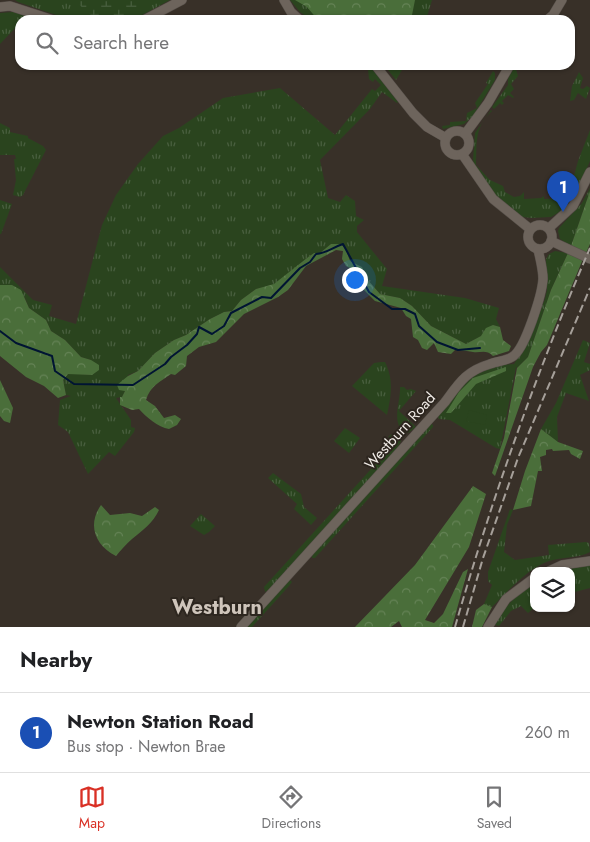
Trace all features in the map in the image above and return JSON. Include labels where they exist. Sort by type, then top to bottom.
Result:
[{"type":"street","points":[[154,15],[182,0]]},
{"type":"street","points":[[284,0],[294,15]]},
{"type":"street","points":[[553,15],[562,0]]},
{"type":"street","points":[[0,7],[10,6],[38,15]]},
{"type":"street","points":[[379,70],[426,127],[446,138]]},
{"type":"street","points":[[465,134],[488,103],[507,70]]},
{"type":"street","points":[[446,138],[455,132],[465,134]]},
{"type":"street","points":[[446,138],[446,145],[450,153],[458,155],[466,151],[469,144],[465,134]]},
{"type":"street","points":[[462,154],[475,176],[493,199],[530,229]]},
{"type":"street","points":[[548,228],[573,206],[590,172]]},
{"type":"street","points":[[538,224],[548,228],[552,236],[551,241],[545,248],[538,249],[529,243],[528,234],[530,229],[538,224]]},
{"type":"street","points":[[551,241],[590,259]]},
{"type":"street","name":"Westburn Road","points":[[240,627],[445,402],[461,380],[478,368],[509,359],[519,351],[530,327],[541,293],[543,278],[538,249]]},
{"type":"street","points":[[557,567],[590,560]]},
{"type":"street","points":[[488,627],[506,599],[530,581]]},
{"type":"green space","points":[[15,0],[170,0],[142,15],[56,15]]},
{"type":"green space","points":[[76,0],[147,0],[127,15],[92,15]]},
{"type":"green space","points":[[290,0],[432,0],[428,15],[304,15]]},
{"type":"green space","points":[[295,0],[415,0],[412,15],[314,15],[307,7]]},
{"type":"green space","points":[[13,12],[24,15],[15,15],[15,28],[0,44],[0,13]]},
{"type":"green space","points":[[368,70],[373,70],[398,102],[382,92],[370,109],[320,160],[328,198],[340,202],[346,195],[355,201],[356,216],[364,220],[357,226],[357,232],[387,269],[382,286],[465,298],[499,308],[496,319],[500,327],[493,325],[481,336],[466,344],[431,326],[412,306],[400,298],[380,294],[367,279],[362,267],[350,261],[346,250],[341,244],[331,244],[320,253],[314,253],[307,258],[274,285],[256,289],[241,300],[232,311],[224,312],[210,319],[186,335],[174,340],[155,353],[138,371],[128,375],[122,397],[116,398],[131,420],[131,427],[135,428],[134,432],[115,456],[109,452],[88,474],[68,432],[58,425],[60,400],[71,396],[66,395],[63,380],[68,373],[92,375],[91,360],[81,357],[65,340],[51,331],[46,320],[29,308],[25,298],[12,285],[0,285],[0,267],[33,300],[52,305],[49,316],[76,324],[102,225],[116,195],[138,164],[163,136],[179,128],[223,98],[280,88],[335,135],[372,89],[375,91],[381,85],[375,79],[373,82],[369,79]]},
{"type":"green space","points":[[388,70],[402,70],[396,80]]},
{"type":"green space","points":[[513,70],[516,70],[518,76],[511,84],[514,89],[510,93],[514,97],[508,95],[502,101],[504,103],[502,105],[500,103],[494,109],[492,107],[508,85],[508,79]]},
{"type":"green space","points":[[493,71],[495,73],[495,80],[473,116],[464,124],[443,129],[442,126],[450,125],[450,122],[466,121],[467,113],[477,108],[475,103],[488,84],[486,83]]},
{"type":"green space","points":[[579,72],[583,78],[580,88],[583,89],[587,86],[590,88],[586,99],[578,93],[574,100],[570,101],[572,86]]},
{"type":"green space","points":[[483,122],[479,129],[476,165],[490,180],[503,186],[505,192],[514,197],[520,196],[524,192],[524,199],[541,198],[544,196],[544,199],[568,198],[578,161],[590,130],[590,161],[577,191],[561,211],[551,217],[531,218],[515,214],[495,195],[475,169],[473,160],[475,133]]},
{"type":"green space","points":[[0,123],[10,128],[10,132],[28,136],[28,138],[43,146],[46,150],[23,195],[20,197],[13,195],[16,180],[15,155],[0,155]]},
{"type":"green space","points":[[590,188],[571,246],[560,239],[558,231],[582,203]]},
{"type":"green space","points":[[590,191],[590,244],[586,253],[571,246]]},
{"type":"green space","points":[[0,200],[12,204],[1,234],[0,234]]},
{"type":"green space","points":[[331,244],[341,244],[346,250],[350,261],[362,267],[367,279],[380,294],[400,298],[412,306],[431,326],[466,344],[481,336],[486,328],[493,325],[500,327],[503,340],[511,346],[509,351],[493,356],[483,352],[462,350],[455,350],[451,354],[438,352],[434,343],[427,350],[422,348],[418,340],[413,337],[411,319],[406,316],[401,308],[375,301],[360,286],[354,270],[346,266],[342,259],[343,251],[336,250],[306,266],[288,290],[244,314],[216,342],[199,347],[187,356],[186,366],[175,375],[171,374],[159,382],[153,388],[146,400],[155,406],[164,418],[175,415],[181,419],[177,425],[169,429],[165,428],[139,409],[132,410],[120,405],[120,397],[122,397],[125,391],[119,390],[117,385],[138,371],[155,353],[210,319],[224,312],[232,311],[241,300],[256,289],[274,284],[314,253],[320,253]]},
{"type":"green space","points":[[555,251],[568,253],[551,290],[528,357],[516,367],[500,449],[496,448],[450,420],[439,419],[439,413],[463,385],[478,372],[500,365],[514,364],[522,351],[545,299],[547,290],[546,259],[549,254]]},
{"type":"green space","points":[[568,253],[583,259],[547,345],[533,367],[495,476],[492,473],[504,438],[517,368],[528,357],[551,290]]},
{"type":"green space","points":[[0,285],[12,285],[21,290],[29,308],[46,320],[51,331],[65,340],[81,357],[99,365],[99,370],[92,375],[68,374],[63,380],[66,395],[58,398],[44,386],[26,377],[0,356]]},
{"type":"green space","points":[[583,340],[590,343],[584,362],[590,364],[590,370],[580,375],[589,401],[566,393],[557,417],[558,442],[541,429],[556,403]]},
{"type":"green space","points":[[385,362],[391,382],[387,415],[352,386],[374,363]]},
{"type":"green space","points":[[506,367],[506,371],[476,384],[451,413],[446,413],[459,392],[473,378]]},
{"type":"green space","points":[[0,380],[13,408],[10,423],[4,421],[0,416]]},
{"type":"green space","points":[[400,387],[416,391],[399,411],[416,427],[408,433],[402,430],[397,420]]},
{"type":"green space","points":[[469,410],[487,415],[485,425],[466,421]]},
{"type":"green space","points":[[430,423],[433,427],[315,558],[312,558],[312,554]]},
{"type":"green space","points":[[345,428],[360,438],[349,453],[334,441]]},
{"type":"green space","points":[[541,429],[558,442],[583,451],[580,459],[571,454],[569,450],[546,450],[546,455],[540,457],[542,471],[538,471],[531,506],[513,510],[525,471]]},
{"type":"green space","points":[[392,434],[400,436],[401,441],[395,452],[265,592],[264,587],[382,457],[389,436]]},
{"type":"green space","points":[[273,473],[301,494],[304,507],[317,518],[311,525],[294,509],[297,504],[268,478]]},
{"type":"green space","points":[[473,486],[486,494],[469,547],[425,620],[434,623],[443,614],[463,572],[468,569],[452,627],[402,627],[399,621],[391,627],[355,627],[415,565]]},
{"type":"green space","points":[[101,505],[110,515],[130,513],[142,516],[155,507],[159,510],[151,523],[116,556],[103,546],[95,534],[94,520]]},
{"type":"green space","points":[[510,509],[513,510],[507,525],[504,552],[515,560],[549,555],[548,545],[589,543],[590,552],[549,561],[537,567],[530,567],[530,571],[492,607],[484,604],[492,585],[488,581],[488,572]]},
{"type":"green space","points":[[201,514],[215,526],[204,535],[190,526]]},
{"type":"green space","points":[[590,565],[590,588],[575,592],[575,568]]},
{"type":"green space","points":[[289,579],[292,582],[289,586],[252,627],[243,627]]},
{"type":"green space","points":[[530,584],[530,611],[528,613],[521,606],[511,611],[499,626],[493,624],[502,612]]},
{"type":"green space","points":[[484,604],[492,607],[482,627],[472,627],[476,610]]},
{"type":"waterway","points":[[0,331],[16,343],[52,356],[55,371],[74,384],[133,385],[165,364],[187,345],[197,334],[199,327],[212,334],[224,326],[231,313],[262,297],[271,298],[300,268],[310,262],[316,254],[343,244],[369,292],[392,309],[405,309],[415,314],[419,326],[437,342],[458,350],[480,348]]},
{"type":"railway","points":[[455,627],[516,435],[570,294],[590,248]]},
{"type":"railway","points":[[463,627],[483,558],[518,458],[590,288]]},
{"type":"place","name":"Newton Station Road","points":[[563,212]]},
{"type":"district","name":"Westburn","points":[[217,607]]}]
